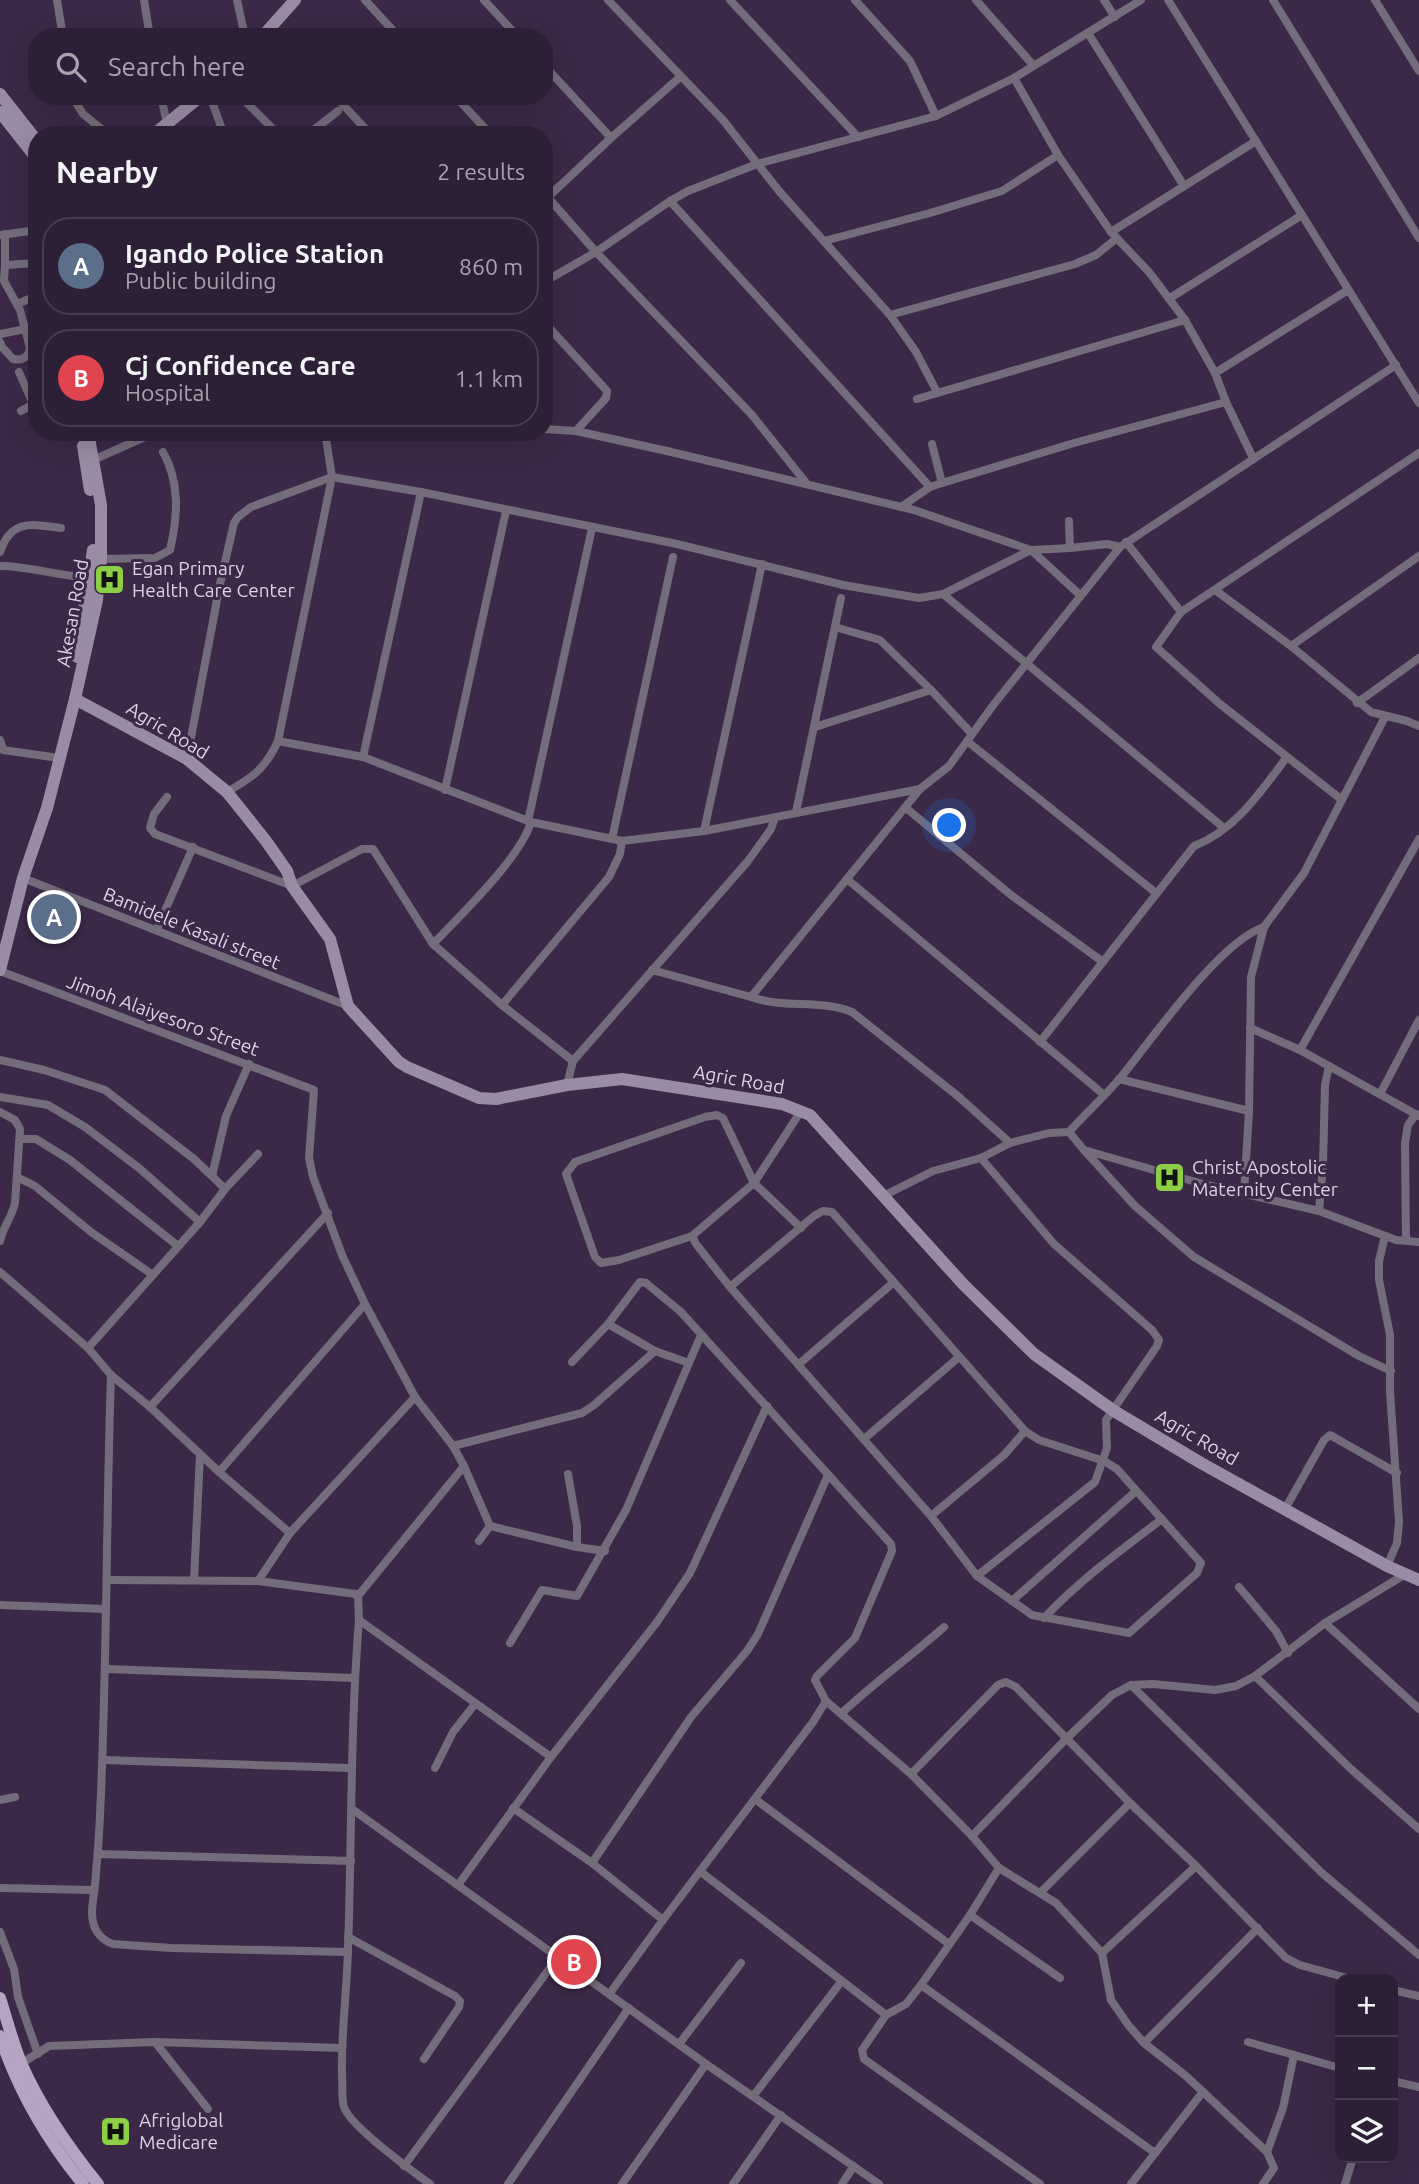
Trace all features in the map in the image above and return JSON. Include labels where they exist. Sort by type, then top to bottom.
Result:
[{"type":"main road","points":[[0,1998],[11,2065],[38,2097],[76,2156],[98,2184]]},
{"type":"main road","points":[[0,2036],[11,2065],[46,2131],[66,2164],[83,2184]]},
{"type":"street","points":[[57,0],[62,28]]},
{"type":"street","points":[[144,0],[149,28]]},
{"type":"street","points":[[237,0],[243,28]]},
{"type":"street","points":[[273,28],[295,0]]},
{"type":"street","points":[[365,0],[391,28]]},
{"type":"street","points":[[484,0],[510,28]]},
{"type":"street","points":[[608,0],[723,120],[757,164],[890,316],[916,352],[937,392]]},
{"type":"street","points":[[730,0],[858,137]]},
{"type":"street","points":[[855,0],[910,61],[936,116]]},
{"type":"street","points":[[976,0],[1033,65]]},
{"type":"street","points":[[1104,0],[1115,17]]},
{"type":"street","points":[[553,277],[596,252],[688,191],[757,164],[815,151],[936,116],[1014,78],[1140,0]]},
{"type":"street","points":[[1168,0],[1419,403]]},
{"type":"street","points":[[1273,0],[1419,238]]},
{"type":"street","points":[[1375,0],[1419,71]]},
{"type":"street","points":[[1088,33],[1184,186]]},
{"type":"street","points":[[553,75],[611,138]]},
{"type":"street","points":[[553,189],[680,77]]},
{"type":"street","points":[[1014,78],[1058,155],[1114,235],[1149,272],[1185,320],[1215,373],[1253,458]]},
{"type":"street","points":[[0,94],[28,130]]},
{"type":"street","points":[[78,105],[83,114],[98,126]]},
{"type":"street","points":[[163,105],[167,124]]},
{"type":"street","points":[[164,126],[190,105]]},
{"type":"street","points":[[213,105],[221,126]]},
{"type":"street","points":[[249,105],[270,126]]},
{"type":"street","points":[[343,105],[363,126]]},
{"type":"street","points":[[463,105],[483,126]]},
{"type":"street","points":[[319,126],[338,111]]},
{"type":"street","points":[[0,112],[28,148]]},
{"type":"street","points":[[890,316],[1075,264],[1096,255],[1114,235],[1184,186],[1256,141]]},
{"type":"street","points":[[824,240],[930,213],[1002,191],[1058,155]]},
{"type":"street","points":[[670,201],[930,487]]},
{"type":"street","points":[[553,203],[596,252],[752,415],[807,484]]},
{"type":"street","points":[[1170,299],[1302,215]]},
{"type":"street","points":[[28,231],[2,234],[4,281],[17,304],[28,340]]},
{"type":"street","points":[[5,265],[28,264]]},
{"type":"street","points":[[1215,373],[1349,290]]},
{"type":"street","points":[[17,304],[28,299]]},
{"type":"street","points":[[917,399],[1185,320]]},
{"type":"street","points":[[0,334],[25,328]]},
{"type":"street","points":[[553,332],[607,391],[607,398],[576,431]]},
{"type":"street","points":[[0,342],[13,359],[25,358],[28,352]]},
{"type":"street","points":[[751,997],[920,789],[948,766],[1080,595],[1123,544],[1396,365]]},
{"type":"street","points":[[19,372],[28,389]]},
{"type":"street","points":[[901,507],[930,487],[942,483],[1074,443],[1226,402]]},
{"type":"street","points":[[21,411],[28,407]]},
{"type":"street","points":[[553,430],[576,431],[901,507],[1031,550],[1123,544],[1181,612]]},
{"type":"street","name":"Akesan Road","points":[[36,838],[37,819],[79,647],[91,577],[98,517],[83,441]]},
{"type":"street","name":"Akesan Road","points":[[0,970],[23,878],[44,819],[97,600],[101,559],[90,441]]},
{"type":"street","points":[[93,460],[136,441]]},
{"type":"street","points":[[227,792],[261,769],[269,760],[278,741],[332,477],[326,441]]},
{"type":"street","points":[[932,444],[942,483]]},
{"type":"street","points":[[101,559],[155,558],[170,550],[177,502],[170,465],[163,452]]},
{"type":"street","points":[[1342,800],[1220,704],[1156,647],[1181,612],[1419,453]]},
{"type":"street","points":[[187,759],[234,523],[251,507],[332,477],[421,492],[762,564],[843,586],[919,598],[943,594],[1031,550]]},
{"type":"street","points":[[363,757],[421,492]]},
{"type":"street","points":[[445,790],[506,511]]},
{"type":"street","points":[[1069,521],[1070,548]]},
{"type":"street","points":[[0,552],[6,536],[16,528],[37,525],[61,528]]},
{"type":"street","points":[[433,944],[485,889],[527,834],[592,528]]},
{"type":"street","points":[[1031,550],[1080,595]]},
{"type":"street","points":[[1291,646],[1419,556]]},
{"type":"street","points":[[612,839],[673,557]]},
{"type":"street","points":[[704,831],[762,564]]},
{"type":"street","points":[[0,566],[22,566],[91,577]]},
{"type":"street","points":[[1215,590],[1291,646],[1357,703],[1385,718],[1407,721],[1419,726]]},
{"type":"street","points":[[943,594],[1224,828]]},
{"type":"street","points":[[796,812],[841,597]]},
{"type":"street","points":[[835,627],[880,640],[931,690],[969,737],[1156,893]]},
{"type":"street","points":[[1357,703],[1419,658]]},
{"type":"street","points":[[815,727],[931,690]]},
{"type":"street","name":"Agric Road","points":[[75,699],[187,759],[227,792],[266,841],[287,871],[292,886],[330,939],[348,1006],[399,1062],[479,1098],[496,1099],[608,1080],[635,1081],[782,1104],[801,1111],[818,1122],[926,1243],[1023,1345],[1114,1411],[1387,1566],[1419,1580]]},
{"type":"street","points":[[1244,1192],[1249,1111],[1251,977],[1265,927],[1304,873],[1385,718]]},
{"type":"street","points":[[0,740],[2,750],[52,757]]},
{"type":"street","points":[[278,741],[363,757],[529,821],[622,841],[704,831],[920,789]]},
{"type":"street","points":[[1040,1042],[1194,846],[1210,840],[1241,816],[1287,757]]},
{"type":"street","points":[[167,797],[154,814],[150,828],[155,834],[292,886],[362,849],[373,849],[433,944],[502,1005],[573,1061]]},
{"type":"street","points":[[906,808],[1011,895],[1103,962]]},
{"type":"street","points":[[567,1085],[573,1061],[748,861],[771,829],[775,817]]},
{"type":"street","points":[[1300,1050],[1419,839]]},
{"type":"street","points":[[502,1005],[609,877],[620,854],[622,841]]},
{"type":"street","points":[[157,929],[193,847]]},
{"type":"street","name":"Bamidele Kasali street","points":[[23,878],[348,1006]]},
{"type":"street","points":[[847,879],[1103,1094]]},
{"type":"street","points":[[0,927],[15,910]]},
{"type":"street","points":[[885,1195],[933,1171],[981,1158],[1010,1143],[1049,1133],[1069,1132],[1119,1079],[1230,949],[1252,932],[1265,927]]},
{"type":"street","name":"Jimoh Alaiyesoro Street","points":[[0,970],[314,1090],[309,1158],[313,1177],[328,1213]]},
{"type":"street","points":[[652,970],[768,1003],[817,1004],[852,1012],[959,1097],[1010,1143]]},
{"type":"street","points":[[1380,1094],[1419,1020]]},
{"type":"street","points":[[1250,1028],[1300,1050],[1418,1115],[1408,1125],[1405,1143],[1406,1240]]},
{"type":"street","points":[[0,1060],[44,1070],[105,1090],[194,1159],[225,1189]]},
{"type":"street","points":[[212,1176],[229,1105],[249,1064]]},
{"type":"street","points":[[1319,1211],[1324,1166],[1325,1085],[1329,1066]]},
{"type":"street","points":[[1119,1079],[1249,1111]]},
{"type":"street","points":[[0,1097],[48,1105],[85,1127],[157,1183],[200,1222]]},
{"type":"street","points":[[801,1111],[754,1183],[692,1236],[620,1261],[601,1263],[595,1257],[566,1174],[575,1162],[717,1115],[723,1118],[754,1183],[801,1228]]},
{"type":"street","points":[[0,1112],[15,1120],[20,1129],[13,1214],[2,1230],[0,1241]]},
{"type":"street","points":[[1069,1132],[1135,1206],[1194,1257],[1359,1356],[1391,1371]]},
{"type":"street","points":[[20,1139],[36,1139],[70,1160],[178,1247]]},
{"type":"street","points":[[1084,1150],[1203,1184],[1319,1211],[1385,1236],[1419,1242]]},
{"type":"street","points":[[88,1348],[258,1154]]},
{"type":"street","points":[[977,1576],[1096,1482],[1107,1448],[1106,1420],[1159,1340],[1054,1244],[981,1158]]},
{"type":"street","points":[[17,1177],[35,1186],[91,1232],[153,1275]]},
{"type":"street","points":[[692,1236],[730,1287],[931,1516],[977,1576],[1032,1615],[1129,1633],[1197,1573],[1201,1563],[1117,1469],[1104,1461],[1039,1440],[1025,1431],[832,1212],[823,1211],[730,1287]]},
{"type":"street","points":[[150,1407],[328,1213],[342,1255],[365,1304],[415,1397],[453,1446],[490,1526]]},
{"type":"street","points":[[1385,1236],[1379,1261],[1379,1280],[1388,1314],[1399,1522],[1397,1543],[1387,1566]]},
{"type":"street","points":[[0,1272],[88,1348],[111,1375],[290,1533]]},
{"type":"street","points":[[572,1362],[608,1324],[640,1282],[643,1282],[673,1305],[891,1544],[892,1551],[855,1638],[817,1676],[817,1685],[825,1701],[911,1774],[972,1836],[999,1868],[1056,1903],[1102,1953],[1114,2006],[1144,2043],[1186,2076],[1267,2152],[1274,2168],[1263,2184]]},
{"type":"street","points":[[799,1364],[894,1282]]},
{"type":"street","points":[[219,1472],[365,1304]]},
{"type":"street","points":[[608,1324],[656,1351],[689,1363]]},
{"type":"street","points":[[510,1643],[542,1590],[577,1596],[626,1510],[701,1335]]},
{"type":"street","points":[[453,1446],[582,1413],[656,1351]]},
{"type":"street","points":[[864,1439],[959,1357]]},
{"type":"street","points":[[111,1375],[106,1669],[93,1924],[98,1934],[109,1943],[172,1948],[348,1952]]},
{"type":"street","points":[[258,1581],[290,1533],[415,1397]]},
{"type":"street","points":[[458,1885],[551,1757],[657,1622],[690,1573],[767,1406]]},
{"type":"street","points":[[931,1516],[1004,1455],[1025,1431]]},
{"type":"street","points":[[1285,1509],[1329,1435],[1397,1473]]},
{"type":"street","points":[[194,1580],[200,1454]]},
{"type":"street","points":[[430,2184],[404,2165],[347,2112],[343,2098],[341,2048],[348,1952],[352,1810],[350,1768],[359,1620],[358,1596],[464,1466]]},
{"type":"street","points":[[568,1474],[577,1526],[577,1547]]},
{"type":"street","points":[[592,1863],[691,1717],[754,1640],[828,1475]]},
{"type":"street","points":[[1012,1601],[1136,1491]]},
{"type":"street","points":[[1044,1618],[1063,1598],[1116,1553],[1162,1519]]},
{"type":"street","points":[[490,1526],[577,1547],[605,1550]]},
{"type":"street","points":[[479,1541],[490,1526]]},
{"type":"street","points":[[972,1836],[1112,1695],[1131,1685],[1153,1684],[1215,1690],[1236,1686],[1288,1653],[1325,1623],[1404,1575]]},
{"type":"street","points":[[107,1580],[258,1581],[358,1596]]},
{"type":"street","points":[[1239,1587],[1276,1631],[1288,1653]]},
{"type":"street","points":[[0,1605],[105,1609]]},
{"type":"street","points":[[359,1620],[551,1757]]},
{"type":"street","points":[[1325,1623],[1419,1709]]},
{"type":"street","points":[[842,1713],[944,1627]]},
{"type":"street","points":[[106,1669],[355,1678]]},
{"type":"street","points":[[1255,1676],[1351,1769],[1419,1829]]},
{"type":"street","points":[[911,1774],[998,1685],[1006,1682],[1016,1687],[1286,1958],[1300,1965],[1335,1975]]},
{"type":"street","points":[[1131,1685],[1322,1873],[1419,1955]]},
{"type":"street","points":[[610,1993],[813,1722],[825,1701]]},
{"type":"street","points":[[435,1768],[453,1732],[474,1704]]},
{"type":"street","points":[[103,1760],[350,1768]]},
{"type":"street","points":[[0,1800],[15,1797]]},
{"type":"street","points":[[755,1799],[949,1944]]},
{"type":"street","points":[[1040,1893],[1130,1803]]},
{"type":"street","points":[[513,1808],[592,1863],[663,1920]]},
{"type":"street","points":[[352,1810],[706,2064],[879,2184]]},
{"type":"street","points":[[98,1854],[351,1861]]},
{"type":"street","points":[[1102,1953],[1196,1866]]},
{"type":"street","points":[[999,1868],[921,1986],[906,2004],[886,2015],[862,2050],[864,2059],[1040,2184]]},
{"type":"street","points":[[701,1872],[886,2015]]},
{"type":"street","points":[[0,1888],[94,1890]]},
{"type":"street","points":[[970,1915],[1060,1978]]},
{"type":"street","points":[[1144,2043],[1258,1928]]},
{"type":"street","points":[[0,1932],[15,1969],[18,1997],[38,2054]]},
{"type":"street","points":[[348,1937],[460,2001],[459,2007],[424,2059]]},
{"type":"street","points":[[404,2165],[558,1957]]},
{"type":"street","points":[[679,2044],[741,1963]]},
{"type":"street","points":[[754,2095],[841,1982]]},
{"type":"street","points":[[921,1986],[1155,2153]]},
{"type":"street","points":[[1398,1991],[1419,1996]]},
{"type":"street","points":[[508,2184],[629,2008]]},
{"type":"street","points":[[11,2065],[38,2054],[49,2046],[155,2042],[341,2048]]},
{"type":"street","points":[[155,2042],[208,2109]]},
{"type":"street","points":[[1248,2042],[1335,2067]]},
{"type":"street","points":[[1267,2152],[1283,2108],[1294,2056]]},
{"type":"street","points":[[622,2184],[706,2064]]},
{"type":"street","points":[[1398,2082],[1419,2087]]},
{"type":"street","points":[[1131,2184],[1202,2093]]},
{"type":"street","points":[[733,2184],[781,2115]]},
{"type":"street","points":[[1345,2184],[1351,2163]]},
{"type":"street","points":[[842,2184],[854,2166]]},
{"type":"place","name":"Egan Primary Health Care Center","points":[[109,579]]},
{"type":"place","name":"Igando Police Station","points":[[54,917]]},
{"type":"place","name":"Christ Apostolic Maternity Center","points":[[1169,1178]]},
{"type":"place","name":"Cj Confidence Care","points":[[574,1962]]},
{"type":"place","name":"Afriglobal Medicare","points":[[116,2131]]}]
